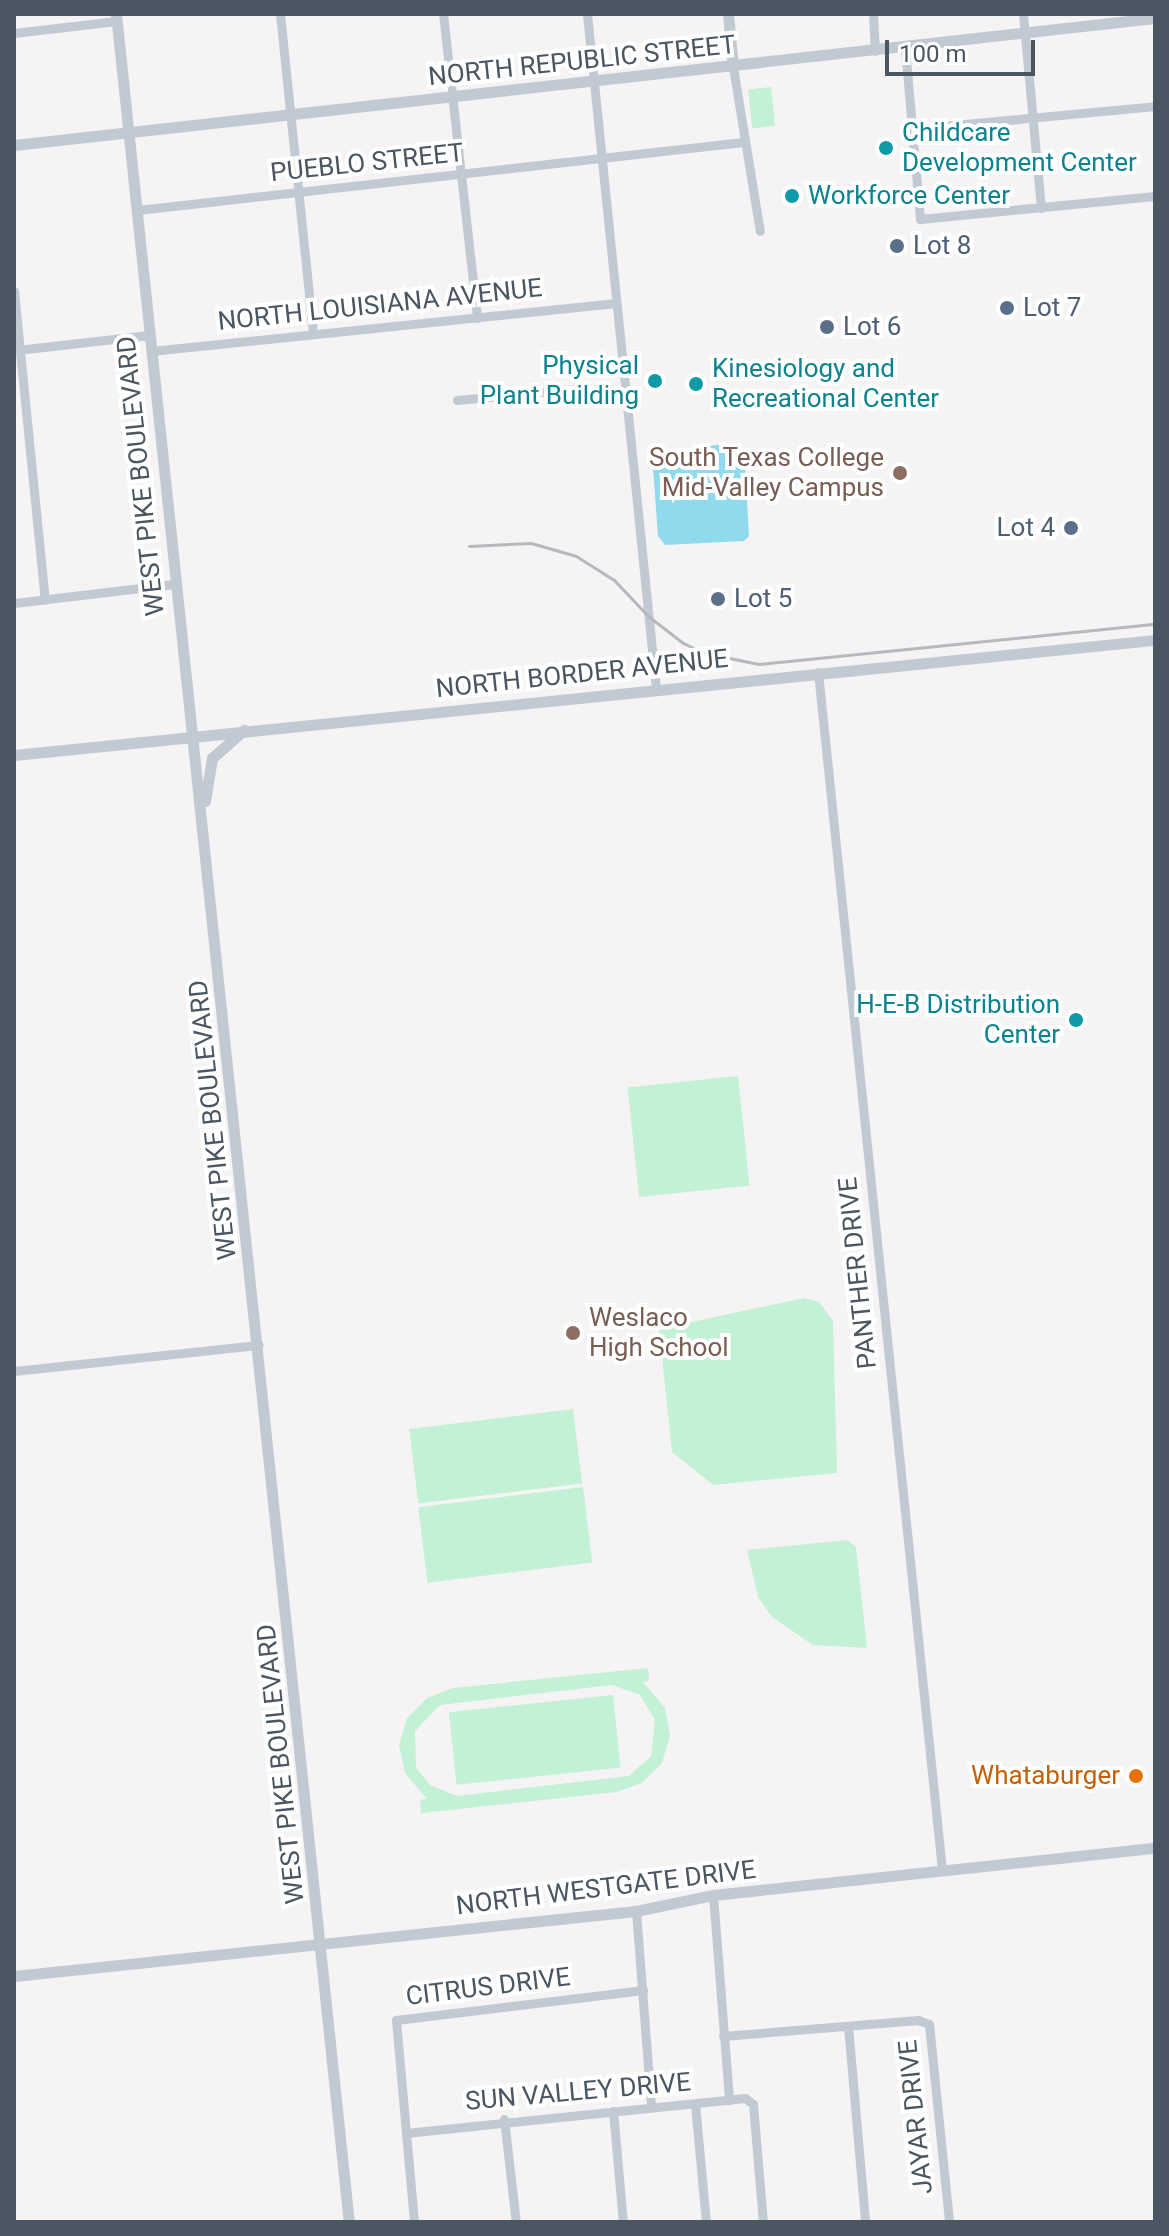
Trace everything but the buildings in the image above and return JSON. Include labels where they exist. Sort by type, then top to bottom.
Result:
[{"type":"street","points":[[280,14],[313,333]]},
{"type":"street","points":[[443,14],[477,318]]},
{"type":"street","points":[[587,14],[614,303],[656,689]]},
{"type":"street","points":[[728,14],[743,142],[760,231]]},
{"type":"street","points":[[873,14],[875,51]]},
{"type":"street","points":[[1023,14],[1041,208]]},
{"type":"street","points":[[14,33],[116,18]]},
{"type":"street","name":"WEST PIKE BOULEVARD","points":[[116,18],[174,584],[203,817],[259,1345],[349,2222]]},
{"type":"street","name":"NORTH REPUBLIC STREET","points":[[14,145],[1155,18]]},
{"type":"street","points":[[905,48],[920,219],[1155,196]]},
{"type":"street","points":[[913,129],[1155,106]]},
{"type":"street","name":"PUEBLO STREET","points":[[138,210],[299,190],[601,161],[743,142]]},
{"type":"street","points":[[14,291],[17,350],[45,599]]},
{"type":"street","name":"NORTH LOUISIANA AVENUE","points":[[151,351],[614,303]]},
{"type":"street","points":[[17,350],[149,335]]},
{"type":"street","points":[[457,400],[578,389],[625,402]]},
{"type":"street","points":[[14,603],[174,584]]},
{"type":"street","name":"NORTH BORDER AVENUE","points":[[14,755],[1155,640]]},
{"type":"street","name":"PANTHER DRIVE","points":[[818,672],[942,1869]]},
{"type":"street","points":[[203,817],[212,758],[245,730]]},
{"type":"street","points":[[14,1371],[259,1345]]},
{"type":"street","name":"NORTH WESTGATE DRIVE","points":[[14,1976],[636,1911],[713,1895],[1155,1848]]},
{"type":"street","points":[[713,1895],[729,2100]]},
{"type":"street","points":[[636,1911],[651,2106]]},
{"type":"street","name":"CITRUS DRIVE","points":[[414,2222],[396,2020],[643,1990]]},
{"type":"street","name":"JAYAR DRIVE","points":[[723,2036],[918,2020],[929,2024],[949,2222]]},
{"type":"street","points":[[848,2026],[865,2222]]},
{"type":"street","name":"SUN VALLEY DRIVE","points":[[406,2133],[504,2119],[745,2098],[753,2104],[763,2222]]},
{"type":"street","points":[[695,2104],[706,2222]]},
{"type":"street","points":[[613,2111],[623,2222]]},
{"type":"street","points":[[504,2119],[516,2222]]},
{"type":"green space","points":[[771,87],[775,126],[752,128],[748,89]]},
{"type":"green space","points":[[738,1076],[749,1185],[639,1197],[628,1088]]},
{"type":"green space","points":[[804,1298],[819,1302],[833,1321],[837,1473],[713,1485],[672,1452],[659,1329]]},
{"type":"green space","points":[[573,1409],[582,1483],[418,1504],[409,1429]]},
{"type":"green space","points":[[583,1487],[592,1562],[427,1583],[418,1507]]},
{"type":"green space","points":[[848,1540],[856,1547],[867,1648],[813,1645],[772,1617],[758,1597],[747,1550]]},
{"type":"green space","points":[[648,1668],[649,1681],[643,1682],[665,1708],[670,1736],[662,1763],[642,1783],[616,1792],[421,1813],[420,1800],[427,1799],[405,1773],[399,1745],[407,1718],[427,1698],[453,1688]],"holes":[[[612,1685],[640,1695],[655,1720],[651,1756],[629,1776],[457,1796],[430,1785],[416,1768],[415,1731],[440,1705]]]},
{"type":"green space","points":[[613,1695],[621,1768],[457,1785],[449,1712]]},
{"type":"water","points":[[725,444],[741,452],[745,464],[749,536],[744,541],[665,545],[658,536],[652,453]]},
{"type":"railway","points":[[469,546],[531,543],[576,556],[614,580],[648,616],[683,643],[704,653],[759,664],[1155,624]]},
{"type":"place","name":"Childcare Development Center","points":[[886,148]]},
{"type":"place","name":"Workforce Center","points":[[792,196]]},
{"type":"place","name":"Lot 8","points":[[897,246]]},
{"type":"place","name":"Lot 7","points":[[1007,308]]},
{"type":"place","name":"Lot 6","points":[[827,327]]},
{"type":"place","name":"Physical Plant Building","points":[[655,381]]},
{"type":"place","name":"Kinesiology and Recreational Center","points":[[696,384]]},
{"type":"place","name":"South Texas College Mid-Valley Campus","points":[[900,473]]},
{"type":"place","name":"Lot 4","points":[[1071,528]]},
{"type":"place","name":"Lot 5","points":[[718,599]]},
{"type":"place","name":"H-E-B Distribution Center","points":[[1076,1020]]},
{"type":"place","name":"Weslaco High School","points":[[573,1333]]},
{"type":"place","name":"Whataburger","points":[[1136,1776]]}]
